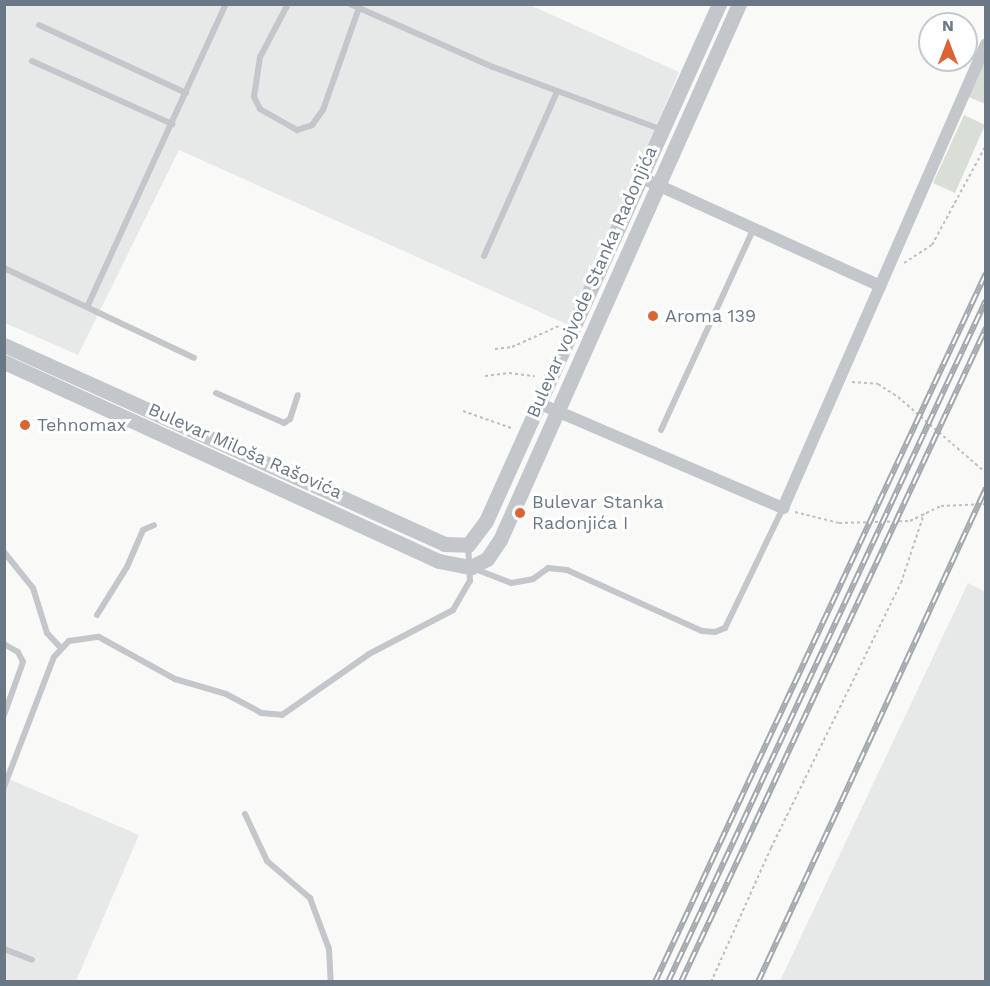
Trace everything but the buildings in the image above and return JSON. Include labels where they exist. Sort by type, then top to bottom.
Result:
[{"type":"street","name":"Bulevar vojvode Stanka Radonjića","points":[[468,545],[479,535],[660,129],[719,4]]},
{"type":"street","name":"Bulevar vojvode Stanka Radonjića","points":[[471,567],[487,559],[500,540],[739,4]]},
{"type":"street","points":[[538,403],[783,508],[986,44]]},
{"type":"street","points":[[640,177],[880,286]]},
{"type":"street","name":"Bulevar Miloša Rašovića","points":[[4,345],[453,548],[468,545]]},
{"type":"street","name":"Bulevar Miloša Rašovića","points":[[4,362],[440,561],[471,567]]},
{"type":"lane","points":[[88,305],[226,4]]},
{"type":"lane","points":[[288,4],[260,57],[254,97],[260,109],[297,130],[312,125],[323,110],[359,8]]},
{"type":"lane","points":[[350,4],[557,92],[660,129]]},
{"type":"lane","points":[[39,25],[186,93]]},
{"type":"lane","points":[[32,61],[172,123]]},
{"type":"lane","points":[[484,256],[557,92]]},
{"type":"lane","points":[[661,430],[753,230]]},
{"type":"lane","points":[[4,268],[88,305],[194,358]]},
{"type":"lane","points":[[216,393],[284,423],[290,419],[298,395]]},
{"type":"lane","points":[[471,567],[511,583],[533,579],[548,568],[567,570],[702,631],[715,632],[725,628],[783,508]]},
{"type":"lane","points":[[97,615],[128,567],[143,530],[154,525]]},
{"type":"lane","points":[[4,787],[61,648],[80,637],[99,637],[175,679],[226,694],[261,713],[282,715],[369,654],[453,610],[470,581],[468,545]]},
{"type":"lane","points":[[4,552],[33,588],[47,633],[61,648]]},
{"type":"lane","points":[[4,644],[18,652],[23,662],[4,715]]},
{"type":"lane","points":[[245,814],[267,861],[310,898],[329,949],[331,981]]},
{"type":"lane","points":[[4,949],[32,960]]},
{"type":"path","points":[[889,265],[900,265],[932,245],[986,145]]},
{"type":"path","points":[[495,350],[512,347],[549,328],[571,329]]},
{"type":"path","points":[[485,376],[518,373],[547,383]]},
{"type":"path","points":[[837,385],[854,381],[878,384],[898,397],[986,473]]},
{"type":"path","points":[[463,411],[524,434]]},
{"type":"path","points":[[783,508],[839,523],[910,521],[941,506],[986,504]]},
{"type":"path","points":[[711,981],[771,848],[901,583],[924,514]]},
{"type":"shaded area","points":[[5,5],[530,5],[679,72],[573,327],[179,150],[78,355],[5,323]]},
{"type":"shaded area","points":[[985,56],[985,104],[969,97]]},
{"type":"shaded area","points":[[964,115],[985,125],[955,193],[933,183]]},
{"type":"shaded area","points":[[968,583],[986,592],[985,981],[780,981]]},
{"type":"shaded area","points":[[4,777],[139,835],[76,981],[5,981]]},
{"type":"railway","points":[[655,982],[986,273]]},
{"type":"railway","points":[[668,982],[986,300]]},
{"type":"railway","points":[[681,982],[986,328]]},
{"type":"railway","points":[[758,982],[986,488]]},
{"type":"place","name":"Aroma 139","points":[[653,316]]},
{"type":"place","name":"Tehnomax","points":[[25,425]]},
{"type":"place","name":"Bulevar Stanka Radonjića I","points":[[520,513]]}]
